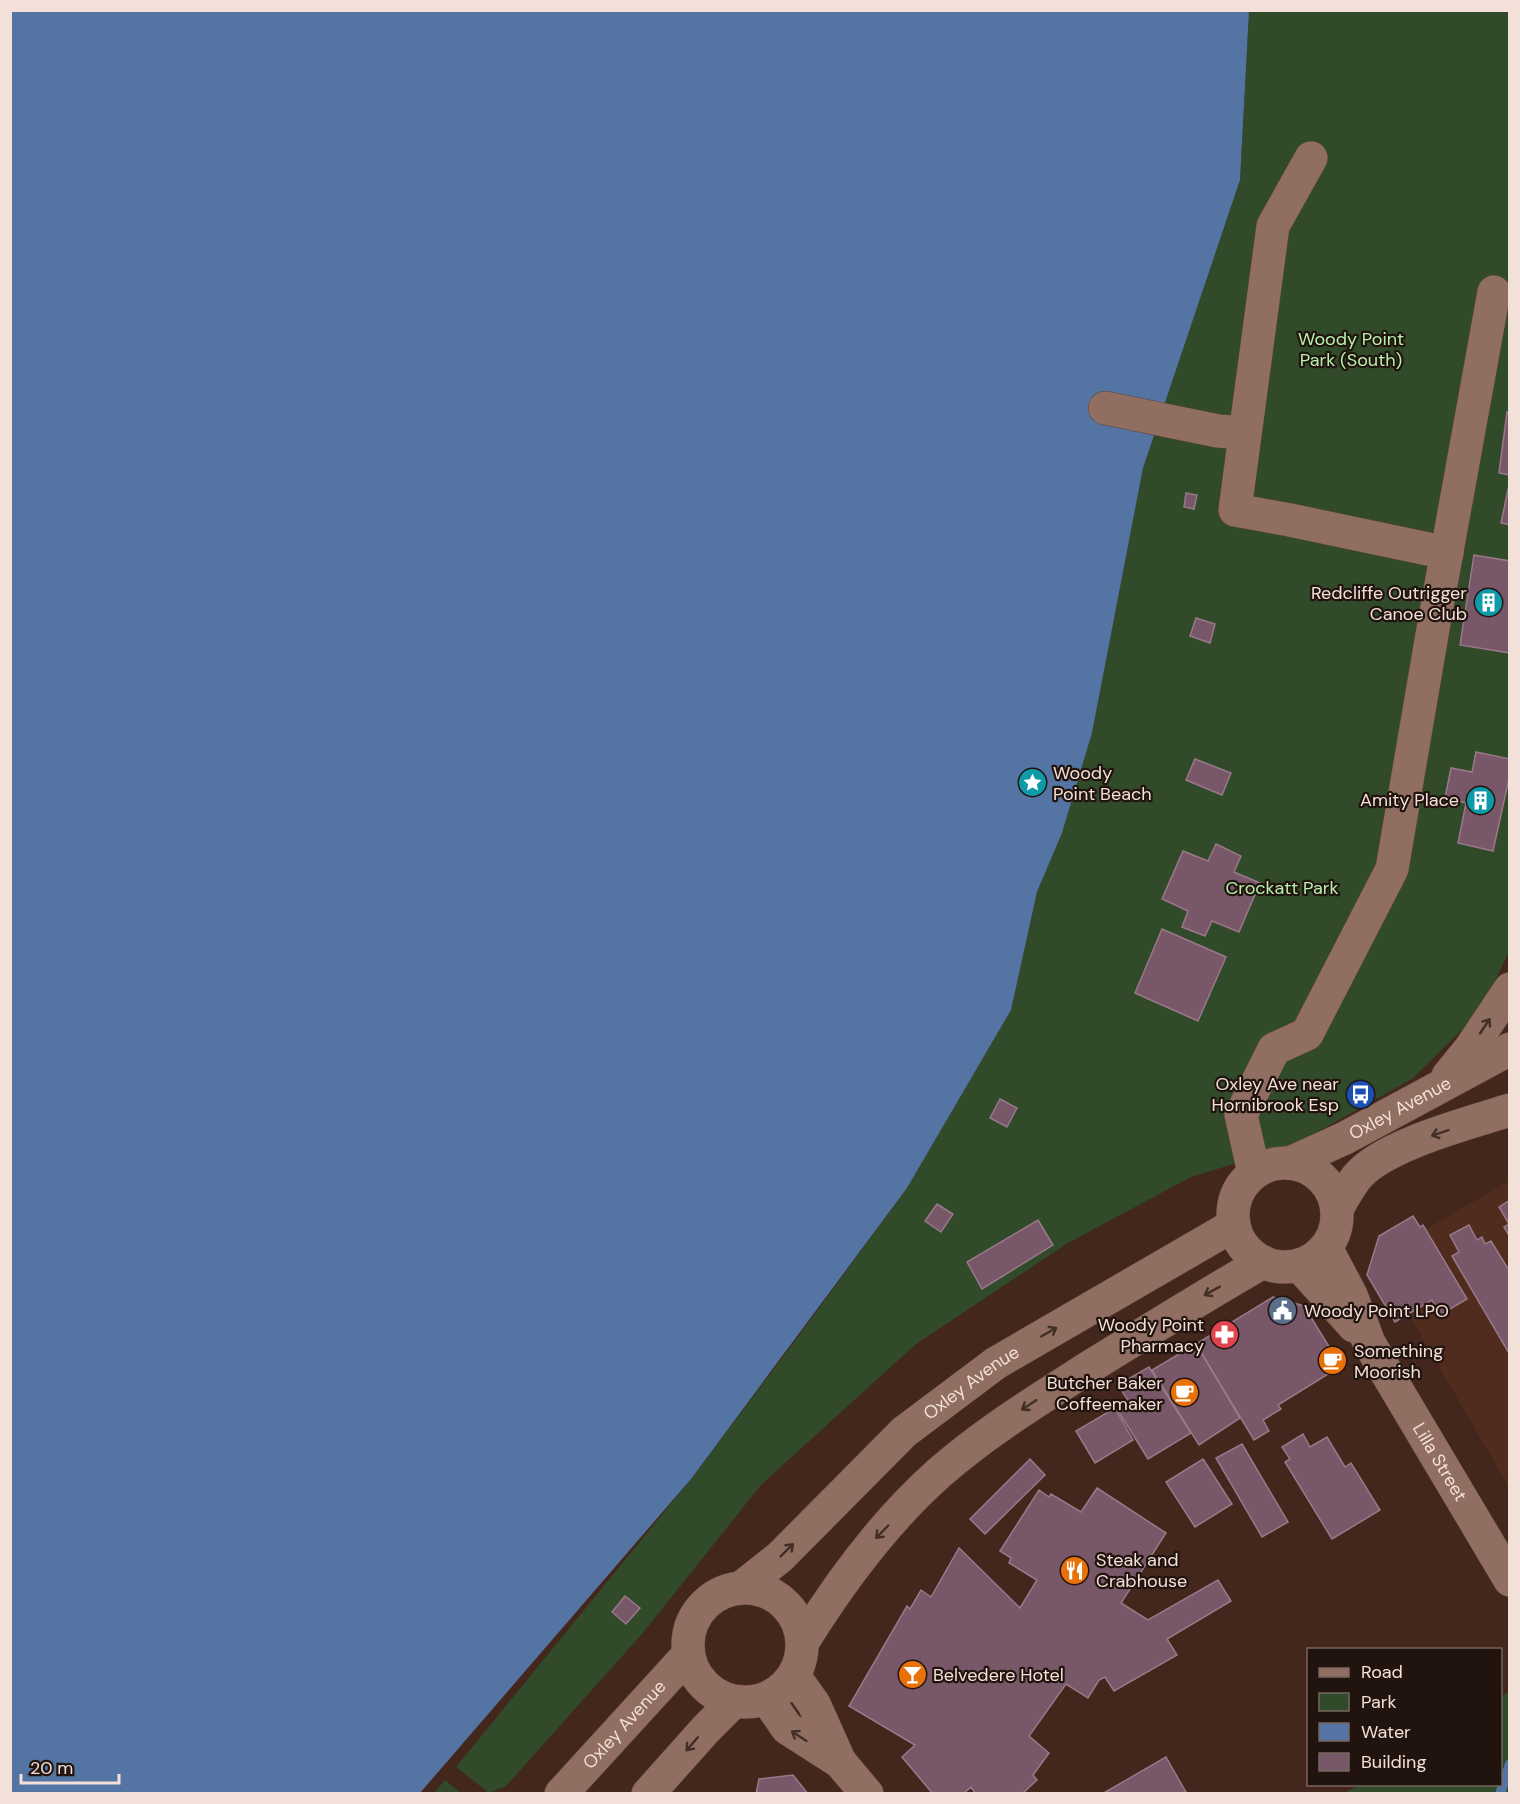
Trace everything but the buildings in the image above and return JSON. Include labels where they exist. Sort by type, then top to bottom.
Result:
[{"type":"street","points":[[1311,158],[1273,226],[1235,510],[1447,553]]},
{"type":"street","points":[[1254,1173],[1241,1115],[1274,1049],[1307,1034],[1392,869],[1494,292]]},
{"type":"street","points":[[1105,408],[1218,431],[1245,433]]},
{"type":"street","points":[[1437,1089],[1470,1049],[1509,989]]},
{"type":"street","name":"Oxley Avenue","points":[[1290,1163],[1345,1137],[1509,1049]]},
{"type":"street","name":"Oxley Avenue","points":[[1337,1209],[1357,1177],[1371,1164],[1390,1152],[1509,1110]]},
{"type":"street","points":[[1277,1163],[1307,1167],[1321,1177],[1332,1192],[1337,1209],[1335,1229],[1326,1248],[1314,1259],[1299,1265],[1281,1267],[1263,1262],[1250,1253],[1240,1240],[1234,1225],[1233,1210],[1244,1183],[1254,1173],[1277,1163]]},
{"type":"street","name":"Oxley Avenue","points":[[742,1587],[780,1557],[904,1432],[996,1362],[1234,1225]]},
{"type":"street","name":"Lilla Street","points":[[1326,1248],[1351,1295],[1369,1343],[1509,1580]]},
{"type":"street","points":[[804,1640],[792,1612],[779,1598],[761,1590],[742,1587],[708,1600],[694,1617],[688,1635],[688,1655],[693,1671],[703,1685],[717,1696],[733,1702],[751,1703],[783,1690],[801,1662],[804,1640],[832,1595],[871,1544],[937,1475],[984,1435],[1182,1309],[1263,1262]]},
{"type":"street","name":"Lilla Street","points":[[1299,1265],[1369,1343]]},
{"type":"street","name":"Oxley Avenue","points":[[561,1794],[688,1655]]},
{"type":"street","points":[[794,1676],[814,1704],[840,1762],[867,1794]]},
{"type":"street","points":[[767,1698],[787,1728],[840,1762]]},
{"type":"street","points":[[648,1794],[733,1702]]},
{"type":"shaded area","points":[[1509,1181],[1509,1487],[1376,1258]]},
{"type":"green space","name":"Crockatt Park","points":[[1249,11],[1509,11],[1510,949],[1481,1011],[1412,1079],[1292,1146],[1191,1177],[1068,1243],[916,1344],[761,1485],[642,1634],[506,1786],[489,1793],[456,1767],[691,1479],[789,1349],[907,1188],[1011,1010],[1037,892],[1062,833],[1092,733],[1143,468],[1240,180]]},
{"type":"green space","points":[[1509,1691],[1509,1793],[1344,1793],[1357,1786],[1502,1786],[1502,1696]]},
{"type":"green space","points":[[445,1780],[461,1793],[434,1793]]},
{"type":"water","points":[[11,11],[1249,11],[1240,180],[1143,468],[1092,733],[1062,833],[1037,892],[1011,1010],[907,1188],[691,1479],[420,1793],[11,1794]]},
{"type":"waterway","points":[[1500,1794],[1510,1764]]},
{"type":"place","name":"Redcliffe Outrigger Canoe Club","points":[[1488,603]]},
{"type":"place","name":"Woody Point Beach","points":[[1032,783]]},
{"type":"place","name":"Amity Place","points":[[1480,800]]},
{"type":"place","name":"Oxley Ave near Hornibrook Esp","points":[[1360,1094]]},
{"type":"place","name":"Woody Point LPO","points":[[1283,1311]]},
{"type":"place","name":"Woody Point Pharmacy","points":[[1225,1335]]},
{"type":"place","name":"Something Moorish","points":[[1333,1361]]},
{"type":"place","name":"Butcher Baker Coffeemaker","points":[[1184,1393]]},
{"type":"place","name":"Steak and Crabhouse","points":[[1075,1570]]},
{"type":"place","name":"Belvedere Hotel","points":[[912,1675]]},
{"type":"park label","name":"Woody Point Park (South)","points":[[1351,349]]}]
